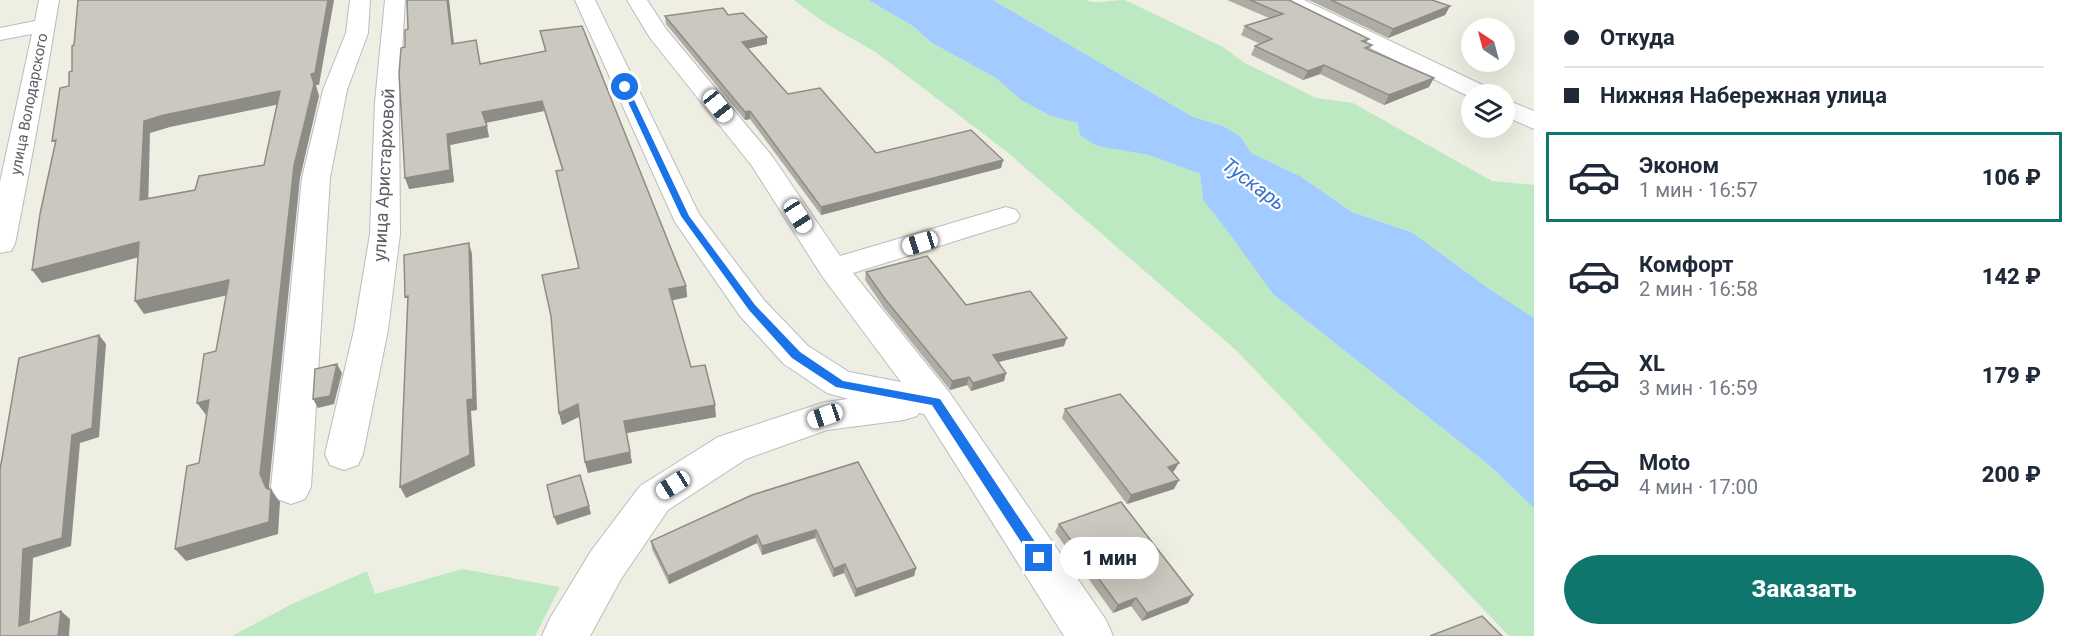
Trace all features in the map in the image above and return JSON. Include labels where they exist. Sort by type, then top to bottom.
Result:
[{"type":"street","name":"улица Володарского","points":[[0,244],[27,123],[49,0]]},
{"type":"street","points":[[291,487],[316,178],[335,90],[357,33],[360,0]]},
{"type":"street","name":"улица Аристарховой","points":[[344,454],[370,330],[385,234],[387,102],[394,0]]},
{"type":"street","points":[[585,0],[685,216],[752,308],[796,355],[840,384],[936,402]]},
{"type":"street","points":[[637,0],[658,33],[763,162],[833,269],[936,402],[1090,636]]},
{"type":"street","points":[[1288,0],[1462,84]]},
{"type":"street","points":[[0,34],[45,26]]},
{"type":"street","points":[[1515,112],[1534,121]]},
{"type":"street","points":[[833,269],[1006,216]]},
{"type":"street","points":[[565,636],[606,564],[654,498],[732,448],[825,416],[936,402]]},
{"type":"green space","points":[[794,0],[868,0],[913,26],[932,43],[996,78],[1021,100],[1051,116],[1079,123],[1097,146],[1149,155],[1200,174],[1203,200],[1273,294],[1489,465],[1534,508],[1534,636],[1509,636],[1237,351],[1006,151],[877,53],[825,23]]},
{"type":"green space","points":[[993,0],[1100,2],[1125,0],[1223,47],[1243,62],[1316,98],[1353,103],[1492,181],[1534,185],[1534,318],[1488,288],[1413,233],[1352,212],[1300,176],[1251,153],[1241,137],[1223,126],[1193,117]]},
{"type":"green space","points":[[462,569],[560,587],[535,636],[232,636],[292,604],[367,571],[375,594]]},
{"type":"water","name":"Тускарь","points":[[868,0],[993,0],[1193,117],[1223,126],[1241,137],[1251,153],[1300,176],[1352,212],[1413,233],[1488,288],[1534,318],[1534,508],[1489,465],[1273,294],[1203,200],[1200,174],[1149,155],[1097,146],[1080,135],[1078,123],[1051,116],[1021,100],[996,78],[932,43],[913,26]]},
{"type":"building","points":[[78,0],[328,0],[315,73],[311,74],[314,84],[294,166],[260,474],[266,488],[271,490],[269,522],[175,549],[187,466],[199,463],[209,400],[197,403],[204,354],[216,351],[229,280],[135,301],[139,242],[32,270],[40,214],[56,140],[52,141],[60,88],[69,86],[69,72],[72,71],[72,46],[74,45]],"holes":[[[280,91],[264,165],[199,176],[195,190],[140,200],[144,121]]]},
{"type":"building","points":[[407,0],[447,0],[452,44],[476,40],[480,64],[546,51],[540,31],[582,26],[686,286],[669,289],[691,367],[705,365],[715,405],[624,421],[630,452],[585,462],[578,404],[559,413],[551,316],[542,275],[579,268],[556,171],[563,170],[542,101],[482,112],[487,126],[447,134],[450,170],[405,178],[399,74],[401,48],[405,47],[405,30],[408,29]]},
{"type":"building","points":[[1250,0],[1289,0],[1369,39],[1362,41],[1372,45],[1365,48],[1434,78],[1389,95],[1324,65],[1308,71],[1255,46],[1272,39],[1245,26],[1283,14]]},
{"type":"building","points":[[1331,0],[1432,0],[1450,6],[1393,29]]},
{"type":"building","points":[[723,8],[728,15],[743,13],[767,37],[742,42],[788,94],[820,88],[876,153],[971,130],[1003,160],[821,207],[750,111],[745,112],[665,16]]},
{"type":"building","points":[[469,243],[473,399],[467,400],[470,455],[400,487],[408,296],[405,297],[404,255]]},
{"type":"building","points":[[927,256],[966,305],[1030,291],[1067,338],[993,355],[1006,373],[973,383],[969,377],[952,381],[885,299],[866,272]]},
{"type":"building","points":[[99,335],[92,428],[72,435],[62,538],[23,549],[19,626],[61,611],[58,636],[0,636],[0,470],[19,358]]},
{"type":"building","points":[[337,364],[330,396],[313,399],[315,369]]},
{"type":"building","points":[[1120,394],[1179,463],[1168,467],[1179,480],[1131,495],[1065,409]]},
{"type":"building","points":[[858,462],[916,568],[856,589],[845,564],[834,569],[816,530],[762,546],[757,535],[668,576],[651,541],[752,495]]},
{"type":"building","points":[[580,475],[589,506],[554,517],[547,485]]},
{"type":"building","points":[[1121,502],[1193,595],[1147,613],[1136,598],[1118,605],[1059,524]]},
{"type":"building","points":[[1482,616],[1502,636],[1430,636]]},
{"type":"route","points":[[625,87],[685,216],[752,308],[796,355],[840,384],[936,402],[1039,558]]}]
